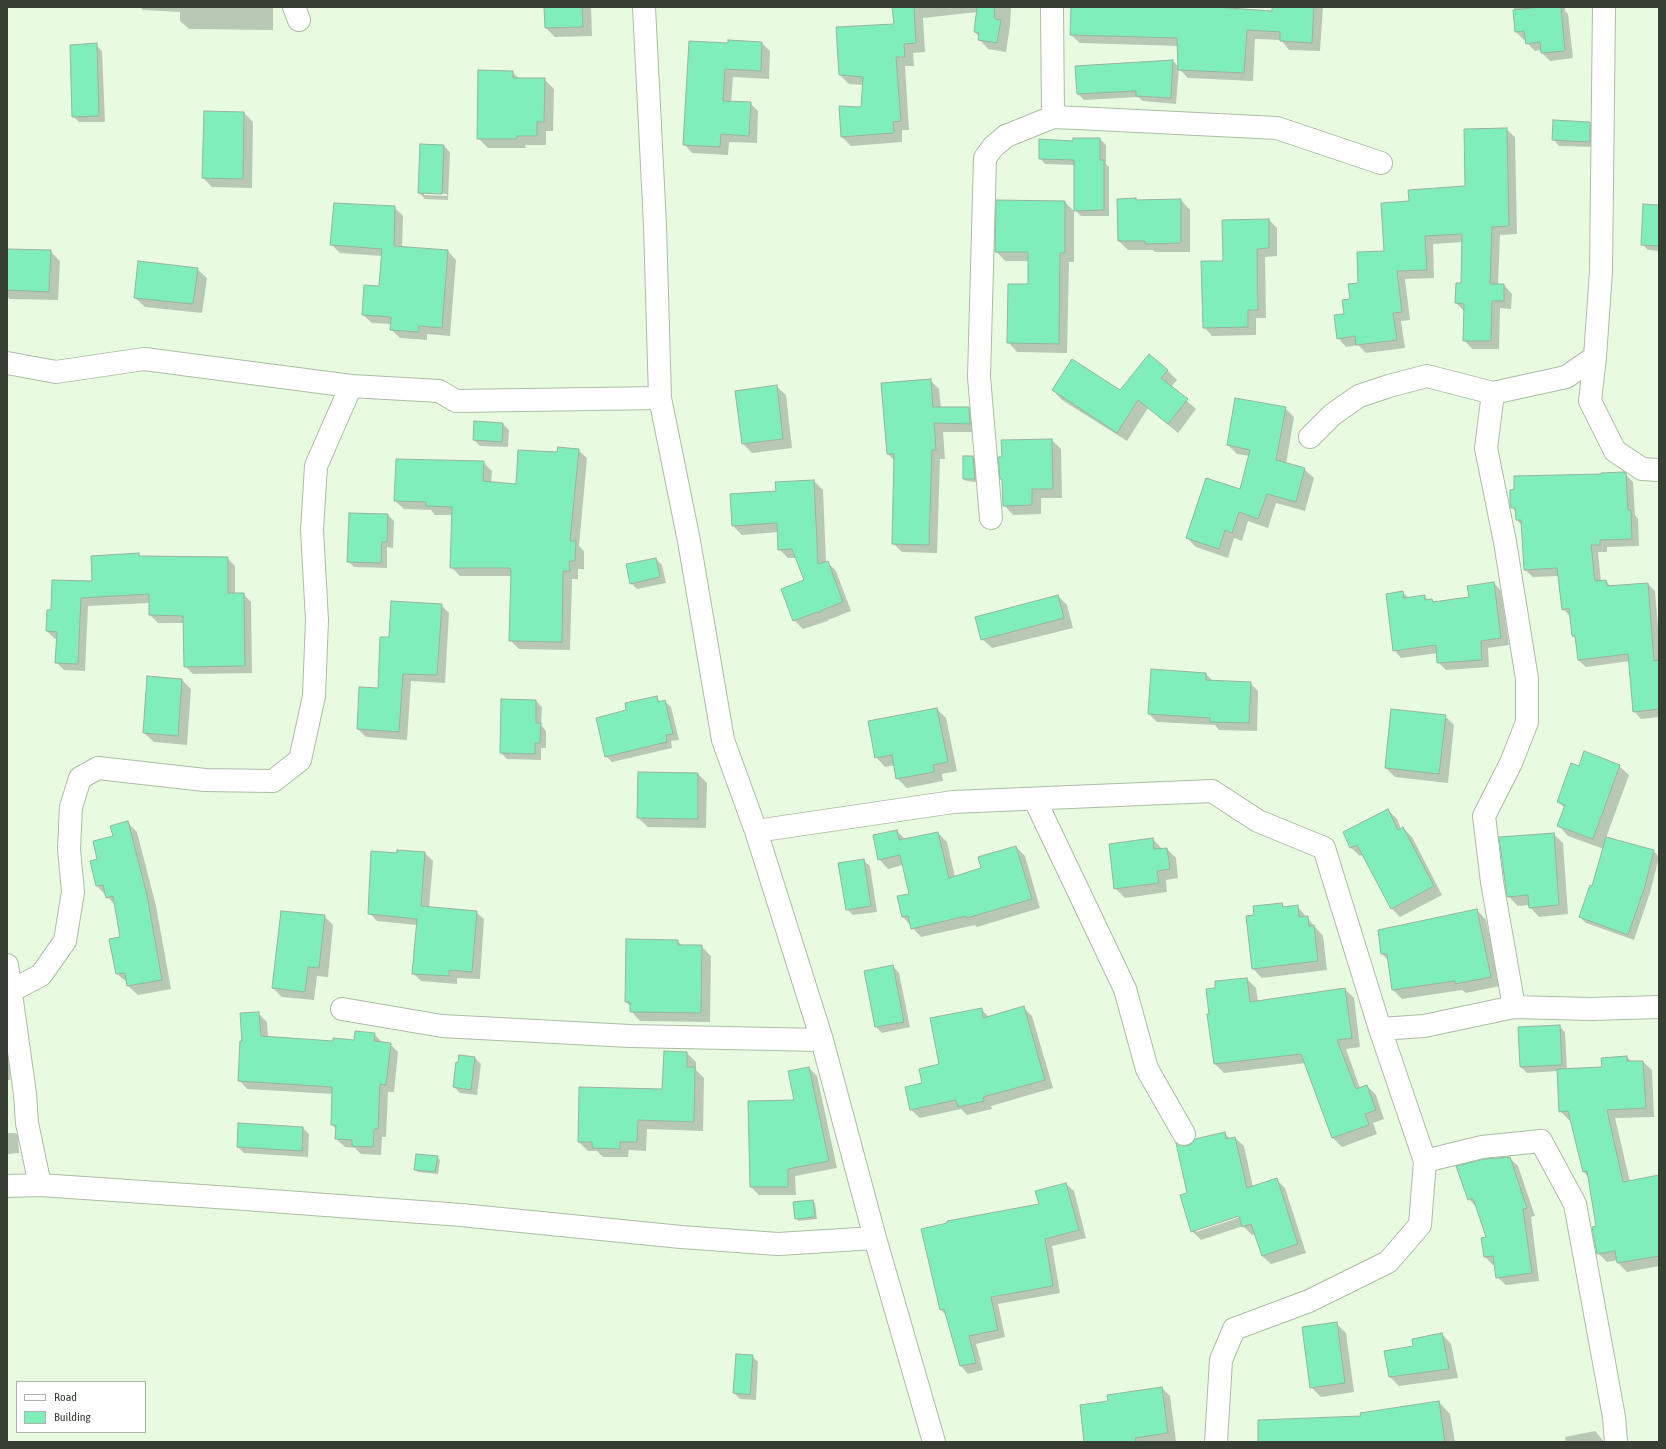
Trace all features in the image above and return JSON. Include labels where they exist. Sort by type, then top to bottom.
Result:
[{"type":"street","points":[[644,7],[655,225],[660,398],[688,540],[723,740],[756,831],[822,1040],[875,1238],[934,1442]]},
{"type":"street","points":[[1052,7],[1053,117]]},
{"type":"street","points":[[1604,7],[1601,271],[1595,357],[1590,401],[1615,451],[1642,469],[1659,470]]},
{"type":"street","points":[[991,518],[979,377],[985,158],[993,146],[1006,136],[1053,117],[1277,128],[1381,163]]},
{"type":"street","points":[[1310,437],[1332,415],[1359,396],[1389,386],[1427,376],[1493,393],[1566,377],[1595,357]]},
{"type":"street","points":[[7,363],[56,372],[144,359],[351,386],[439,391],[456,401],[660,398]]},
{"type":"street","points":[[11,991],[41,975],[65,941],[73,892],[69,849],[71,807],[80,778],[98,768],[205,780],[273,781],[300,760],[314,696],[317,620],[312,530],[316,466],[351,386]]},
{"type":"street","points":[[1493,393],[1486,448],[1505,542],[1527,679],[1527,722],[1511,763],[1484,816],[1492,882],[1514,1007]]},
{"type":"street","points":[[756,831],[953,802],[1035,800],[1212,791],[1258,821],[1324,848],[1380,1029],[1425,1161],[1420,1225],[1388,1262],[1309,1301],[1234,1329],[1221,1360],[1216,1442]]},
{"type":"street","points":[[1035,800],[1125,989],[1147,1069],[1184,1134]]},
{"type":"street","points":[[7,965],[25,1094],[27,1124],[40,1185]]},
{"type":"street","points":[[1380,1029],[1424,1026],[1514,1007],[1590,1009],[1659,1008]]},
{"type":"street","points":[[342,1009],[442,1026],[630,1036],[822,1040]]},
{"type":"street","points":[[1425,1161],[1482,1147],[1541,1141],[1575,1204],[1612,1410],[1616,1442]]},
{"type":"street","points":[[7,1186],[40,1185],[461,1215],[681,1237],[770,1243],[875,1238]]},
{"type":"building","points":[[544,7],[582,7],[583,27],[545,28]]},
{"type":"building","points":[[892,7],[914,7],[916,43],[904,44],[905,57],[896,57],[901,121],[893,122],[894,133],[841,137],[839,106],[861,107],[863,77],[839,75],[836,27],[894,24]]},
{"type":"building","points":[[977,7],[994,7],[995,19],[1001,20],[997,43],[978,40],[979,33],[974,32]]},
{"type":"building","points":[[1071,7],[1214,7],[1272,11],[1272,7],[1314,7],[1312,43],[1280,41],[1280,32],[1247,30],[1244,73],[1178,70],[1177,38],[1070,35]]},
{"type":"building","points":[[1541,7],[1561,7],[1565,51],[1541,53],[1540,42],[1526,44],[1524,31],[1515,32],[1513,10]]},
{"type":"building","points":[[728,40],[762,42],[761,71],[725,69],[723,101],[751,102],[749,136],[721,134],[720,147],[683,145],[689,41],[728,43]]},
{"type":"building","points":[[97,43],[99,116],[72,117],[70,45]]},
{"type":"building","points":[[1173,60],[1171,98],[1136,96],[1136,91],[1077,94],[1075,66]]},
{"type":"building","points":[[478,70],[513,71],[513,78],[545,78],[544,122],[537,122],[537,136],[517,136],[517,139],[477,139]]},
{"type":"building","points":[[204,111],[244,112],[243,179],[202,178]]},
{"type":"building","points":[[1553,120],[1590,122],[1590,142],[1552,140]]},
{"type":"building","points":[[1507,128],[1509,226],[1492,227],[1490,284],[1504,284],[1504,301],[1492,301],[1491,341],[1463,341],[1464,304],[1455,303],[1456,283],[1461,283],[1462,234],[1425,236],[1427,270],[1397,271],[1402,312],[1393,313],[1397,340],[1356,345],[1355,336],[1337,339],[1334,315],[1344,314],[1342,300],[1350,299],[1348,284],[1358,283],[1357,252],[1384,251],[1381,203],[1409,201],[1408,190],[1465,186],[1464,129]]},
{"type":"building","points":[[1073,138],[1100,138],[1100,160],[1104,160],[1104,210],[1074,211],[1074,160],[1039,159],[1039,139],[1073,141]]},
{"type":"building","points":[[420,144],[444,145],[442,194],[418,193]]},
{"type":"building","points":[[1136,198],[1136,200],[1181,199],[1181,243],[1145,244],[1145,241],[1118,241],[1117,199]]},
{"type":"building","points":[[996,200],[1065,201],[1065,253],[1060,253],[1059,344],[1007,343],[1008,284],[1028,284],[1028,252],[995,252]]},
{"type":"building","points":[[334,203],[395,206],[394,246],[448,250],[442,328],[419,326],[419,332],[390,330],[391,317],[362,315],[364,285],[379,286],[382,249],[330,245]]},
{"type":"building","points":[[1643,204],[1659,205],[1659,246],[1641,245]]},
{"type":"building","points":[[1269,219],[1269,248],[1257,249],[1258,310],[1248,310],[1248,327],[1203,328],[1201,261],[1223,261],[1222,220]]},
{"type":"building","points":[[7,249],[51,250],[49,292],[7,290]]},
{"type":"building","points":[[138,261],[198,268],[193,304],[134,298]]},
{"type":"building","points":[[1149,354],[1168,370],[1161,378],[1188,399],[1168,424],[1138,400],[1117,433],[1052,390],[1072,359],[1120,390]]},
{"type":"building","points":[[931,379],[933,407],[969,407],[970,424],[934,423],[936,450],[932,450],[929,545],[892,544],[894,454],[887,454],[881,383]]},
{"type":"building","points":[[777,385],[783,439],[742,444],[735,391]]},
{"type":"building","points":[[1235,398],[1286,407],[1276,460],[1305,468],[1296,502],[1267,494],[1258,519],[1239,512],[1232,533],[1225,530],[1219,549],[1186,538],[1206,478],[1240,489],[1250,450],[1227,445]]},
{"type":"building","points":[[474,421],[503,423],[502,442],[473,440]]},
{"type":"building","points":[[1052,439],[1053,489],[1032,489],[1032,505],[1003,506],[1002,479],[1000,479],[998,457],[1002,457],[1001,440]]},
{"type":"building","points":[[558,447],[579,449],[570,541],[576,541],[575,561],[569,561],[570,571],[563,571],[562,642],[509,641],[510,568],[450,568],[452,507],[426,506],[426,502],[394,501],[396,459],[484,461],[483,481],[516,484],[518,450],[557,452]]},
{"type":"building","points":[[963,456],[973,456],[975,479],[963,479]]},
{"type":"building","points":[[1626,473],[1628,510],[1631,510],[1632,539],[1600,540],[1600,545],[1591,545],[1595,581],[1606,580],[1607,586],[1648,583],[1654,661],[1659,660],[1659,709],[1633,712],[1628,654],[1578,660],[1575,636],[1572,636],[1569,608],[1562,610],[1557,568],[1524,570],[1521,520],[1516,520],[1515,508],[1511,508],[1510,505],[1510,490],[1514,489],[1514,476]]},
{"type":"building","points":[[814,480],[818,564],[828,561],[843,602],[820,611],[820,613],[817,612],[793,621],[781,589],[804,580],[792,549],[778,550],[777,523],[732,526],[730,494],[776,491],[775,482]]},
{"type":"building","points":[[349,513],[388,514],[387,542],[382,542],[381,563],[347,562]]},
{"type":"building","points":[[139,553],[139,556],[228,557],[228,593],[244,593],[245,666],[184,667],[183,616],[149,615],[149,594],[81,598],[78,664],[55,663],[57,632],[46,631],[47,610],[51,610],[52,580],[92,581],[91,556]]},
{"type":"building","points":[[656,558],[660,577],[630,584],[626,564]]},
{"type":"building","points":[[1494,582],[1501,638],[1481,641],[1482,660],[1437,663],[1436,645],[1393,651],[1386,594],[1403,591],[1404,598],[1425,595],[1425,600],[1432,599],[1433,602],[1469,597],[1467,586]]},
{"type":"building","points":[[1058,595],[1064,618],[981,640],[975,617]]},
{"type":"building","points":[[391,601],[442,604],[437,675],[403,674],[399,732],[357,729],[359,687],[378,688],[380,637],[389,637]]},
{"type":"building","points":[[1151,669],[1206,673],[1206,680],[1251,682],[1249,723],[1210,722],[1210,718],[1148,714]]},
{"type":"building","points":[[147,676],[182,679],[178,736],[143,733]]},
{"type":"building","points":[[657,696],[658,702],[665,700],[673,734],[666,735],[667,742],[605,757],[596,718],[626,710],[625,703]]},
{"type":"building","points":[[501,699],[536,700],[536,723],[541,723],[540,743],[535,743],[535,754],[500,753]]},
{"type":"building","points":[[937,708],[948,762],[933,765],[934,772],[896,779],[892,755],[875,758],[868,721]]},
{"type":"building","points":[[1391,709],[1446,715],[1439,774],[1385,768]]},
{"type":"building","points":[[1584,751],[1620,765],[1593,839],[1557,826],[1565,805],[1557,802],[1571,763],[1579,766]]},
{"type":"building","points":[[638,772],[698,773],[698,819],[637,818]]},
{"type":"building","points":[[1388,809],[1398,830],[1403,827],[1434,886],[1391,909],[1357,845],[1350,848],[1343,832]]},
{"type":"building","points":[[128,821],[147,895],[162,980],[127,986],[125,973],[116,974],[109,939],[120,937],[113,896],[106,898],[103,885],[96,886],[90,861],[97,859],[93,841],[113,836],[110,826]]},
{"type":"building","points":[[897,830],[899,840],[938,832],[949,878],[981,868],[978,857],[1016,846],[1032,899],[967,918],[966,916],[911,929],[908,916],[902,917],[897,896],[909,894],[900,855],[878,860],[873,835]]},
{"type":"building","points":[[1554,833],[1559,905],[1529,908],[1528,895],[1507,897],[1499,837]]},
{"type":"building","points":[[1606,837],[1654,850],[1645,886],[1628,935],[1579,917],[1590,885],[1592,886]]},
{"type":"building","points":[[1153,838],[1154,849],[1167,848],[1170,869],[1157,871],[1159,883],[1114,889],[1109,844]]},
{"type":"building","points":[[397,850],[425,852],[421,906],[477,911],[472,972],[449,970],[449,976],[412,974],[417,919],[368,914],[371,851],[397,853]]},
{"type":"building","points":[[864,859],[871,906],[846,910],[838,863]]},
{"type":"building","points":[[1282,903],[1283,907],[1298,905],[1299,917],[1308,916],[1309,926],[1314,925],[1318,961],[1252,969],[1246,916],[1254,915],[1253,906]]},
{"type":"building","points":[[1477,909],[1491,977],[1455,984],[1455,981],[1392,990],[1387,954],[1381,954],[1378,930]]},
{"type":"building","points":[[281,911],[325,915],[319,968],[308,967],[305,992],[272,988]]},
{"type":"building","points":[[626,939],[678,940],[678,945],[702,945],[701,1013],[630,1012],[630,1002],[625,1002]]},
{"type":"building","points":[[893,965],[904,1022],[875,1027],[864,971]]},
{"type":"building","points":[[1247,978],[1250,1002],[1345,988],[1352,1038],[1337,1040],[1356,1089],[1367,1085],[1376,1110],[1365,1114],[1369,1125],[1332,1138],[1301,1054],[1214,1064],[1207,1014],[1209,1014],[1206,989],[1215,988],[1215,981]]},
{"type":"building","points":[[1024,1006],[1045,1080],[983,1097],[984,1101],[958,1107],[956,1100],[910,1110],[905,1087],[922,1083],[919,1069],[939,1064],[930,1018],[982,1008],[983,1018]]},
{"type":"building","points":[[259,1012],[261,1036],[333,1041],[333,1038],[354,1040],[355,1031],[375,1033],[374,1041],[391,1043],[386,1085],[380,1084],[378,1129],[374,1129],[373,1147],[352,1146],[352,1140],[335,1139],[336,1125],[331,1125],[332,1087],[238,1081],[240,1041],[242,1041],[240,1013]]},
{"type":"building","points":[[1560,1025],[1562,1065],[1520,1067],[1518,1027]]},
{"type":"building","points":[[664,1051],[687,1052],[687,1067],[695,1067],[694,1122],[638,1120],[637,1142],[620,1142],[620,1149],[592,1148],[592,1142],[578,1142],[579,1087],[662,1089]]},
{"type":"building","points":[[459,1055],[475,1057],[471,1090],[453,1087],[456,1062],[458,1063]]},
{"type":"building","points":[[1627,1056],[1627,1061],[1643,1061],[1646,1108],[1607,1110],[1623,1182],[1659,1175],[1659,1256],[1617,1263],[1615,1251],[1597,1254],[1592,1227],[1596,1226],[1587,1171],[1583,1172],[1568,1111],[1559,1112],[1557,1069],[1602,1067],[1601,1058]]},
{"type":"building","points":[[809,1067],[829,1161],[788,1169],[788,1187],[750,1187],[748,1101],[794,1100],[788,1071]]},
{"type":"building","points":[[238,1123],[303,1127],[302,1151],[237,1147]]},
{"type":"building","points":[[1225,1132],[1226,1139],[1235,1137],[1247,1188],[1277,1178],[1298,1244],[1262,1256],[1251,1224],[1242,1227],[1239,1216],[1191,1232],[1180,1195],[1187,1193],[1176,1143],[1184,1146],[1190,1145],[1195,1139]]},
{"type":"building","points":[[416,1154],[438,1156],[435,1172],[414,1170]]},
{"type":"building","points":[[1510,1157],[1527,1208],[1523,1209],[1532,1273],[1496,1278],[1493,1256],[1484,1257],[1481,1238],[1486,1237],[1473,1198],[1468,1200],[1456,1166],[1484,1159]]},
{"type":"building","points":[[1066,1183],[1079,1230],[1045,1239],[1053,1286],[991,1297],[998,1330],[969,1336],[976,1363],[960,1366],[944,1309],[940,1310],[921,1229],[947,1223],[947,1221],[1039,1204],[1035,1191]]},
{"type":"building","points":[[813,1200],[815,1217],[795,1219],[793,1202]]},
{"type":"building","points":[[1337,1322],[1345,1383],[1310,1388],[1302,1327]]},
{"type":"building","points":[[1442,1333],[1449,1369],[1389,1377],[1384,1351],[1413,1346],[1412,1339]]},
{"type":"building","points":[[736,1354],[753,1355],[750,1395],[733,1393]]},
{"type":"building","points":[[1162,1387],[1168,1433],[1135,1438],[1136,1442],[1084,1442],[1080,1405],[1108,1401],[1107,1395]]},
{"type":"building","points":[[1439,1401],[1445,1442],[1258,1442],[1258,1420],[1361,1416],[1360,1413]]}]
